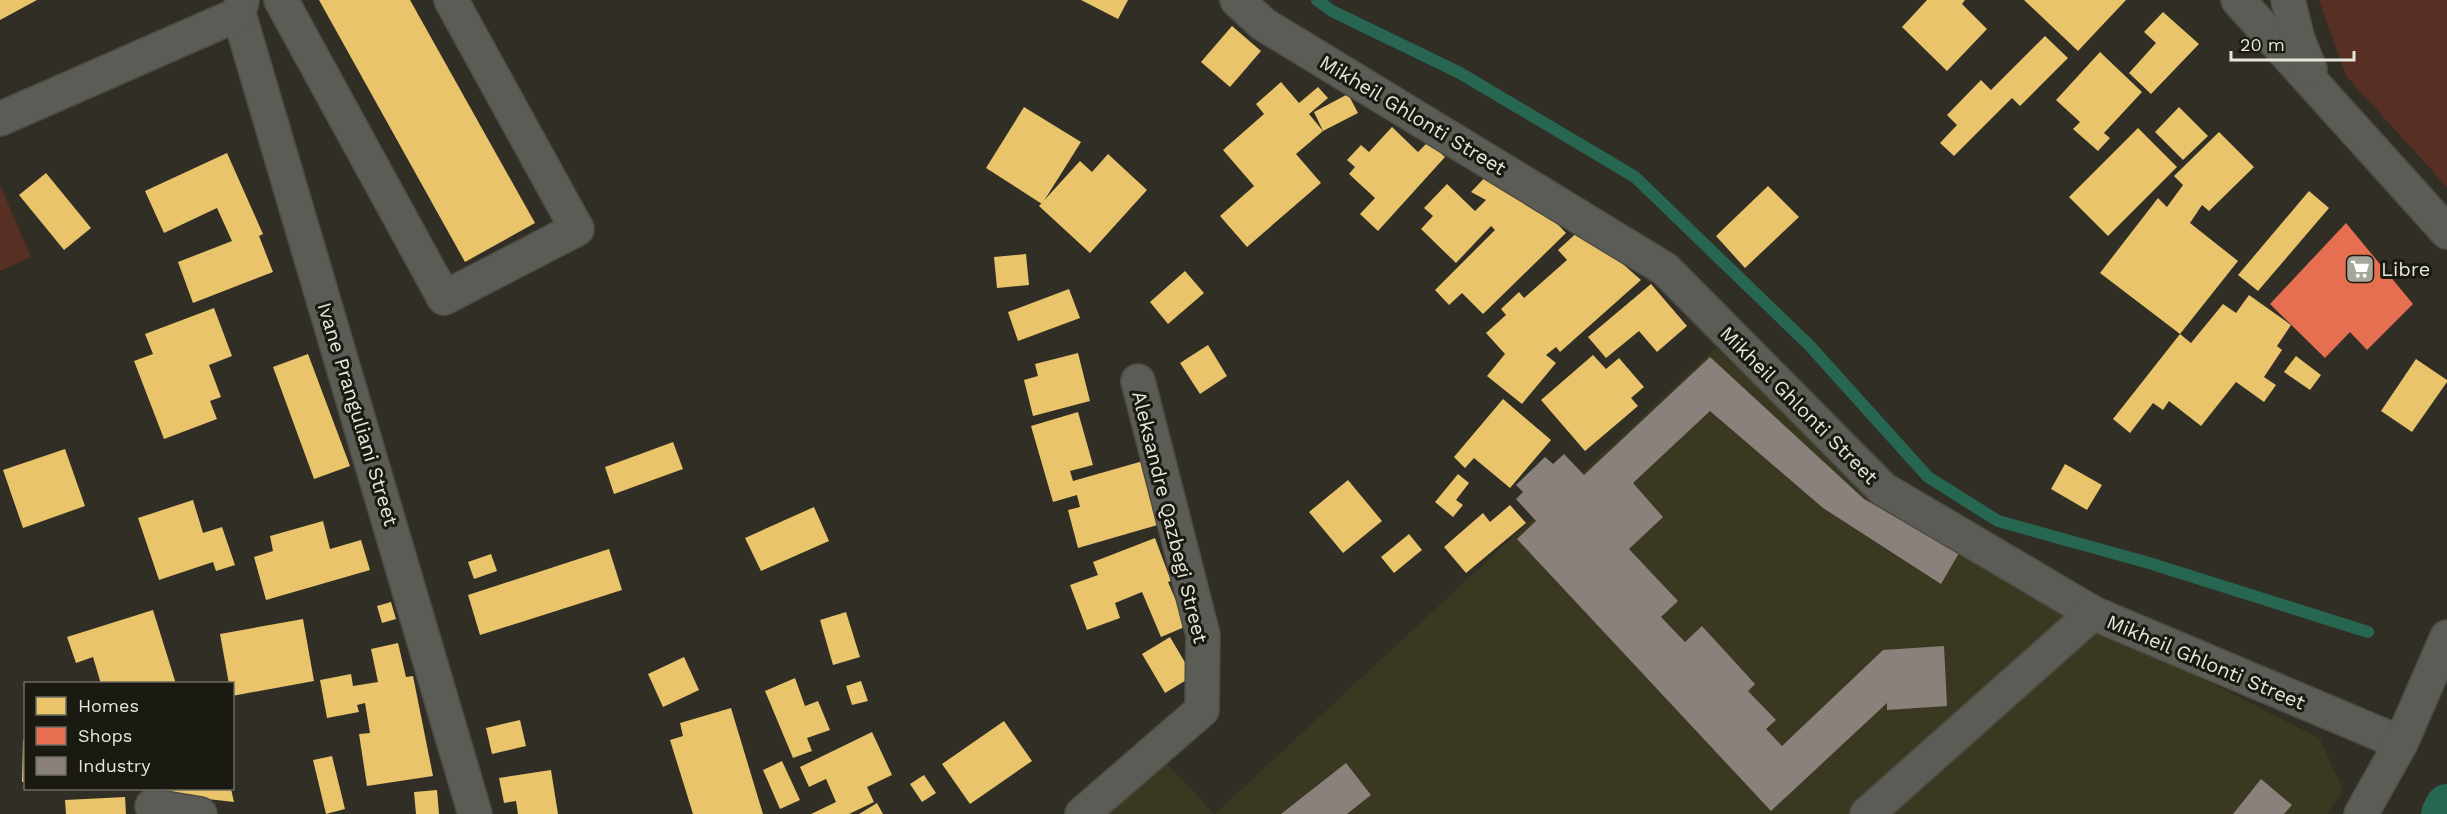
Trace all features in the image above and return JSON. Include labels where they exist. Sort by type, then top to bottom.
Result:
[{"type":"street","points":[[280,0],[444,298],[577,229],[451,0]]},
{"type":"street","name":"Mikheil Ghlonti Street","points":[[1237,0],[1263,24],[1665,269],[1883,489],[2092,613],[2401,743]]},
{"type":"street","points":[[2238,0],[2447,232]]},
{"type":"street","points":[[2288,0],[2298,40],[2323,92]]},
{"type":"street","points":[[0,119],[241,7]]},
{"type":"street","name":"Ivane Pranguliani Street","points":[[241,7],[475,814]]},
{"type":"street","name":"Aleksandre Qazbegi Street","points":[[1082,814],[1202,710],[1203,635],[1138,381]]},
{"type":"street","points":[[1868,814],[2092,613]]},
{"type":"street","points":[[2361,814],[2401,743],[2447,637]]},
{"type":"street","points":[[152,807],[200,814]]},
{"type":"shaded area","points":[[2319,0],[2447,0],[2447,187],[2346,76]]},
{"type":"shaded area","points":[[0,185],[31,257],[0,271]]},
{"type":"shaded area","points":[[1716,348],[1863,487],[2163,658],[2320,739],[2343,790],[2327,814],[1215,814]]},
{"type":"shaded area","points":[[1163,759],[1214,814],[1102,814]]},
{"type":"building: Homes","points":[[0,0],[37,0],[0,20]]},
{"type":"building: Homes","points":[[319,0],[410,0],[535,223],[465,262]]},
{"type":"building: Homes","points":[[1081,0],[1128,0],[1118,19]]},
{"type":"building: Homes","points":[[1927,0],[1965,0],[1962,4],[1987,29],[1947,71],[1902,27]]},
{"type":"building: Homes","points":[[2024,0],[2126,0],[2078,51]]},
{"type":"building: Homes","points":[[2163,12],[2199,44],[2151,94],[2129,73],[2156,43],[2144,32]]},
{"type":"building: Homes","points":[[1232,26],[1261,51],[1230,87],[1201,62]]},
{"type":"building: Homes","points":[[2045,36],[2068,58],[2020,106],[2012,98],[1954,156],[1940,143],[1957,125],[1947,115],[1981,80],[1991,90]]},
{"type":"building: Homes","points":[[2100,52],[2142,92],[2104,133],[2110,138],[2098,151],[2073,129],[2080,122],[2056,100]]},
{"type":"building: Homes","points":[[1281,82],[1299,103],[1318,87],[1328,98],[1309,114],[1323,131],[1296,154],[1321,183],[1247,247],[1220,216],[1254,186],[1223,150],[1264,114],[1256,104]]},
{"type":"building: Homes","points":[[1348,94],[1358,113],[1323,131],[1314,112]]},
{"type":"building: Homes","points":[[1024,107],[1081,142],[1042,204],[986,168]]},
{"type":"building: Homes","points":[[2179,107],[2208,136],[2183,160],[2155,132]]},
{"type":"building: Homes","points":[[1392,127],[1418,152],[1428,142],[1445,157],[1378,231],[1360,214],[1375,198],[1349,174],[1355,167],[1347,160],[1361,145],[1369,152]]},
{"type":"building: Homes","points":[[2138,128],[2177,167],[2108,236],[2069,197]]},
{"type":"building: Homes","points":[[2219,132],[2254,167],[2209,211],[2202,205],[2190,223],[2238,261],[2180,334],[2100,273],[2158,198],[2167,207],[2183,185],[2174,176]]},
{"type":"building: Homes","points":[[227,153],[263,234],[259,236],[273,272],[193,303],[178,262],[232,241],[217,208],[164,233],[145,191]]},
{"type":"building: Homes","points":[[1108,154],[1147,190],[1090,253],[1039,206],[1080,161],[1092,172]]},
{"type":"building: Homes","points":[[1493,169],[1536,202],[1566,233],[1483,314],[1462,293],[1449,305],[1435,290],[1495,230],[1491,226],[1456,263],[1421,229],[1433,216],[1424,208],[1447,184],[1475,211],[1486,200],[1471,192]]},
{"type":"building: Homes","points":[[46,173],[91,228],[64,250],[19,195]]},
{"type":"building: Homes","points":[[1768,186],[1799,217],[1745,268],[1716,236]]},
{"type":"building: Homes","points":[[2309,191],[2329,208],[2258,291],[2238,275]]},
{"type":"building: Homes","points":[[1582,228],[1641,280],[1560,352],[1556,347],[1546,355],[1556,363],[1522,404],[1487,376],[1505,354],[1486,333],[1506,315],[1501,309],[1519,292],[1524,298],[1567,260],[1558,250]]},
{"type":"building: Homes","points":[[1026,254],[1029,285],[997,288],[994,257]]},
{"type":"building: Homes","points":[[1185,271],[1204,293],[1168,324],[1150,302]]},
{"type":"building: Homes","points":[[1651,284],[1687,326],[1657,352],[1639,331],[1606,358],[1588,337]]},
{"type":"building: Homes","points":[[1069,289],[1080,318],[1018,341],[1008,312]]},
{"type":"building: Homes","points":[[2249,295],[2291,325],[2277,346],[2282,350],[2264,377],[2276,385],[2264,402],[2236,382],[2201,426],[2169,401],[2163,410],[2153,403],[2130,433],[2113,419],[2180,334],[2191,343],[2223,304],[2236,313]]},
{"type":"building: Homes","points":[[214,308],[232,356],[209,365],[221,397],[210,401],[217,419],[164,439],[134,361],[153,354],[145,334]]},
{"type":"building: Homes","points":[[1208,345],[1227,376],[1200,394],[1180,363]]},
{"type":"building: Homes","points":[[1078,353],[1090,401],[1033,416],[1024,380],[1038,376],[1035,364]]},
{"type":"building: Homes","points":[[308,354],[350,466],[314,479],[273,367]]},
{"type":"building: Homes","points":[[1593,355],[1606,369],[1619,358],[1644,387],[1631,398],[1638,406],[1585,451],[1541,400]]},
{"type":"building: Homes","points":[[2296,356],[2321,375],[2310,390],[2284,372]]},
{"type":"building: Homes","points":[[2416,359],[2447,382],[2412,432],[2381,411]]},
{"type":"building: Homes","points":[[1503,399],[1551,440],[1510,488],[1474,458],[1465,468],[1454,457]]},
{"type":"building: Homes","points":[[1078,412],[1093,465],[1070,471],[1073,481],[1143,461],[1161,524],[1078,548],[1068,510],[1080,507],[1077,495],[1053,502],[1031,426]]},
{"type":"building: Homes","points":[[673,442],[683,469],[614,494],[605,467]]},
{"type":"building: Homes","points":[[65,449],[85,506],[23,528],[3,470]]},
{"type":"building: Homes","points":[[2065,464],[2102,485],[2087,510],[2051,489]]},
{"type":"building: Homes","points":[[1458,474],[1469,483],[1456,500],[1463,505],[1453,517],[1435,502]]},
{"type":"building: Homes","points":[[1348,480],[1382,521],[1343,553],[1309,512]]},
{"type":"building: Homes","points":[[193,500],[203,533],[222,527],[235,565],[216,571],[213,562],[159,580],[138,518]]},
{"type":"building: Homes","points":[[1510,505],[1526,523],[1466,573],[1444,547],[1483,513],[1490,522]]},
{"type":"building: Homes","points":[[814,507],[829,541],[761,571],[745,538]]},
{"type":"building: Homes","points":[[323,521],[330,549],[361,540],[370,570],[266,600],[254,557],[273,551],[270,536]]},
{"type":"building: Homes","points":[[1409,534],[1422,550],[1394,573],[1381,557]]},
{"type":"building: Homes","points":[[1155,538],[1171,581],[1168,582],[1187,626],[1161,637],[1142,592],[1115,603],[1120,618],[1087,630],[1070,585],[1098,575],[1093,562]]},
{"type":"building: Homes","points":[[609,549],[622,590],[480,635],[468,595]]},
{"type":"building: Homes","points":[[491,554],[497,571],[474,579],[468,562]]},
{"type":"building: Homes","points":[[391,602],[396,619],[382,623],[377,606]]},
{"type":"building: Homes","points":[[153,610],[175,682],[100,682],[93,657],[76,663],[67,637]]},
{"type":"building: Homes","points":[[846,612],[860,657],[833,665],[820,620]]},
{"type":"building: Homes","points":[[303,619],[314,681],[234,696],[234,682],[229,682],[220,634]]},
{"type":"building: Homes","points":[[1170,637],[1193,676],[1165,693],[1142,654]]},
{"type":"building: Homes","points":[[398,643],[406,677],[413,676],[433,776],[367,786],[359,734],[370,733],[365,703],[357,705],[359,712],[327,718],[320,680],[351,674],[353,686],[378,682],[371,649]]},
{"type":"building: Homes","points":[[684,657],[699,690],[663,707],[648,674]]},
{"type":"building: Homes","points":[[795,678],[805,706],[818,701],[830,730],[807,738],[812,751],[793,758],[765,691]]},
{"type":"building: Homes","points":[[861,681],[868,701],[852,705],[846,686]]},
{"type":"building: Homes","points":[[731,708],[763,814],[693,814],[670,740],[683,736],[680,723]]},
{"type":"building: Homes","points":[[520,720],[526,746],[492,754],[486,728]]},
{"type":"building: Homes","points":[[1004,721],[1032,761],[970,804],[942,764]]},
{"type":"building: Homes","points":[[872,732],[892,775],[867,787],[874,802],[849,814],[811,814],[836,802],[826,779],[809,787],[800,767]]},
{"type":"building: Homes","points":[[23,740],[24,740],[24,782],[22,782]]},
{"type":"building: Homes","points":[[332,756],[345,809],[326,814],[313,760]]},
{"type":"building: Homes","points":[[782,761],[800,800],[780,809],[763,770]]},
{"type":"building: Homes","points":[[551,770],[558,814],[518,814],[516,801],[504,803],[499,778]]},
{"type":"building: Homes","points":[[924,775],[936,793],[922,802],[910,784]]},
{"type":"building: Homes","points":[[152,790],[231,790],[234,802],[154,793]]},
{"type":"building: Homes","points":[[437,790],[439,814],[416,814],[414,792]]},
{"type":"building: Homes","points":[[125,797],[126,814],[66,814],[65,800]]},
{"type":"building: Homes","points":[[877,803],[883,814],[859,814]]},
{"type":"building: Shops","points":[[2346,223],[2413,304],[2367,350],[2350,332],[2325,358],[2270,304]]},
{"type":"building: Industry","points":[[1710,357],[1864,499],[1959,553],[1941,584],[1823,508],[1710,411],[1633,483],[1663,517],[1629,549],[1678,601],[1661,617],[1685,642],[1702,626],[1755,684],[1748,691],[1776,720],[1766,729],[1782,746],[1883,650],[1944,646],[1947,706],[1887,710],[1887,703],[1771,811],[1517,539],[1536,521],[1516,499],[1523,492],[1516,485],[1545,457],[1553,464],[1564,454],[1584,475]]},
{"type":"building: Industry","points":[[1346,763],[1371,795],[1347,814],[1281,814]]},
{"type":"building: Industry","points":[[2261,779],[2292,805],[2284,814],[2233,814]]},
{"type":"waterway","points":[[1317,0],[1332,11],[1460,73],[1635,177],[1809,345],[1928,477],[1998,521],[2149,563],[2368,632]]},
{"type":"waterway","points":[[2443,814],[2447,806]]},
{"type":"place","name":"Libre","points":[[2360,269]]}]
